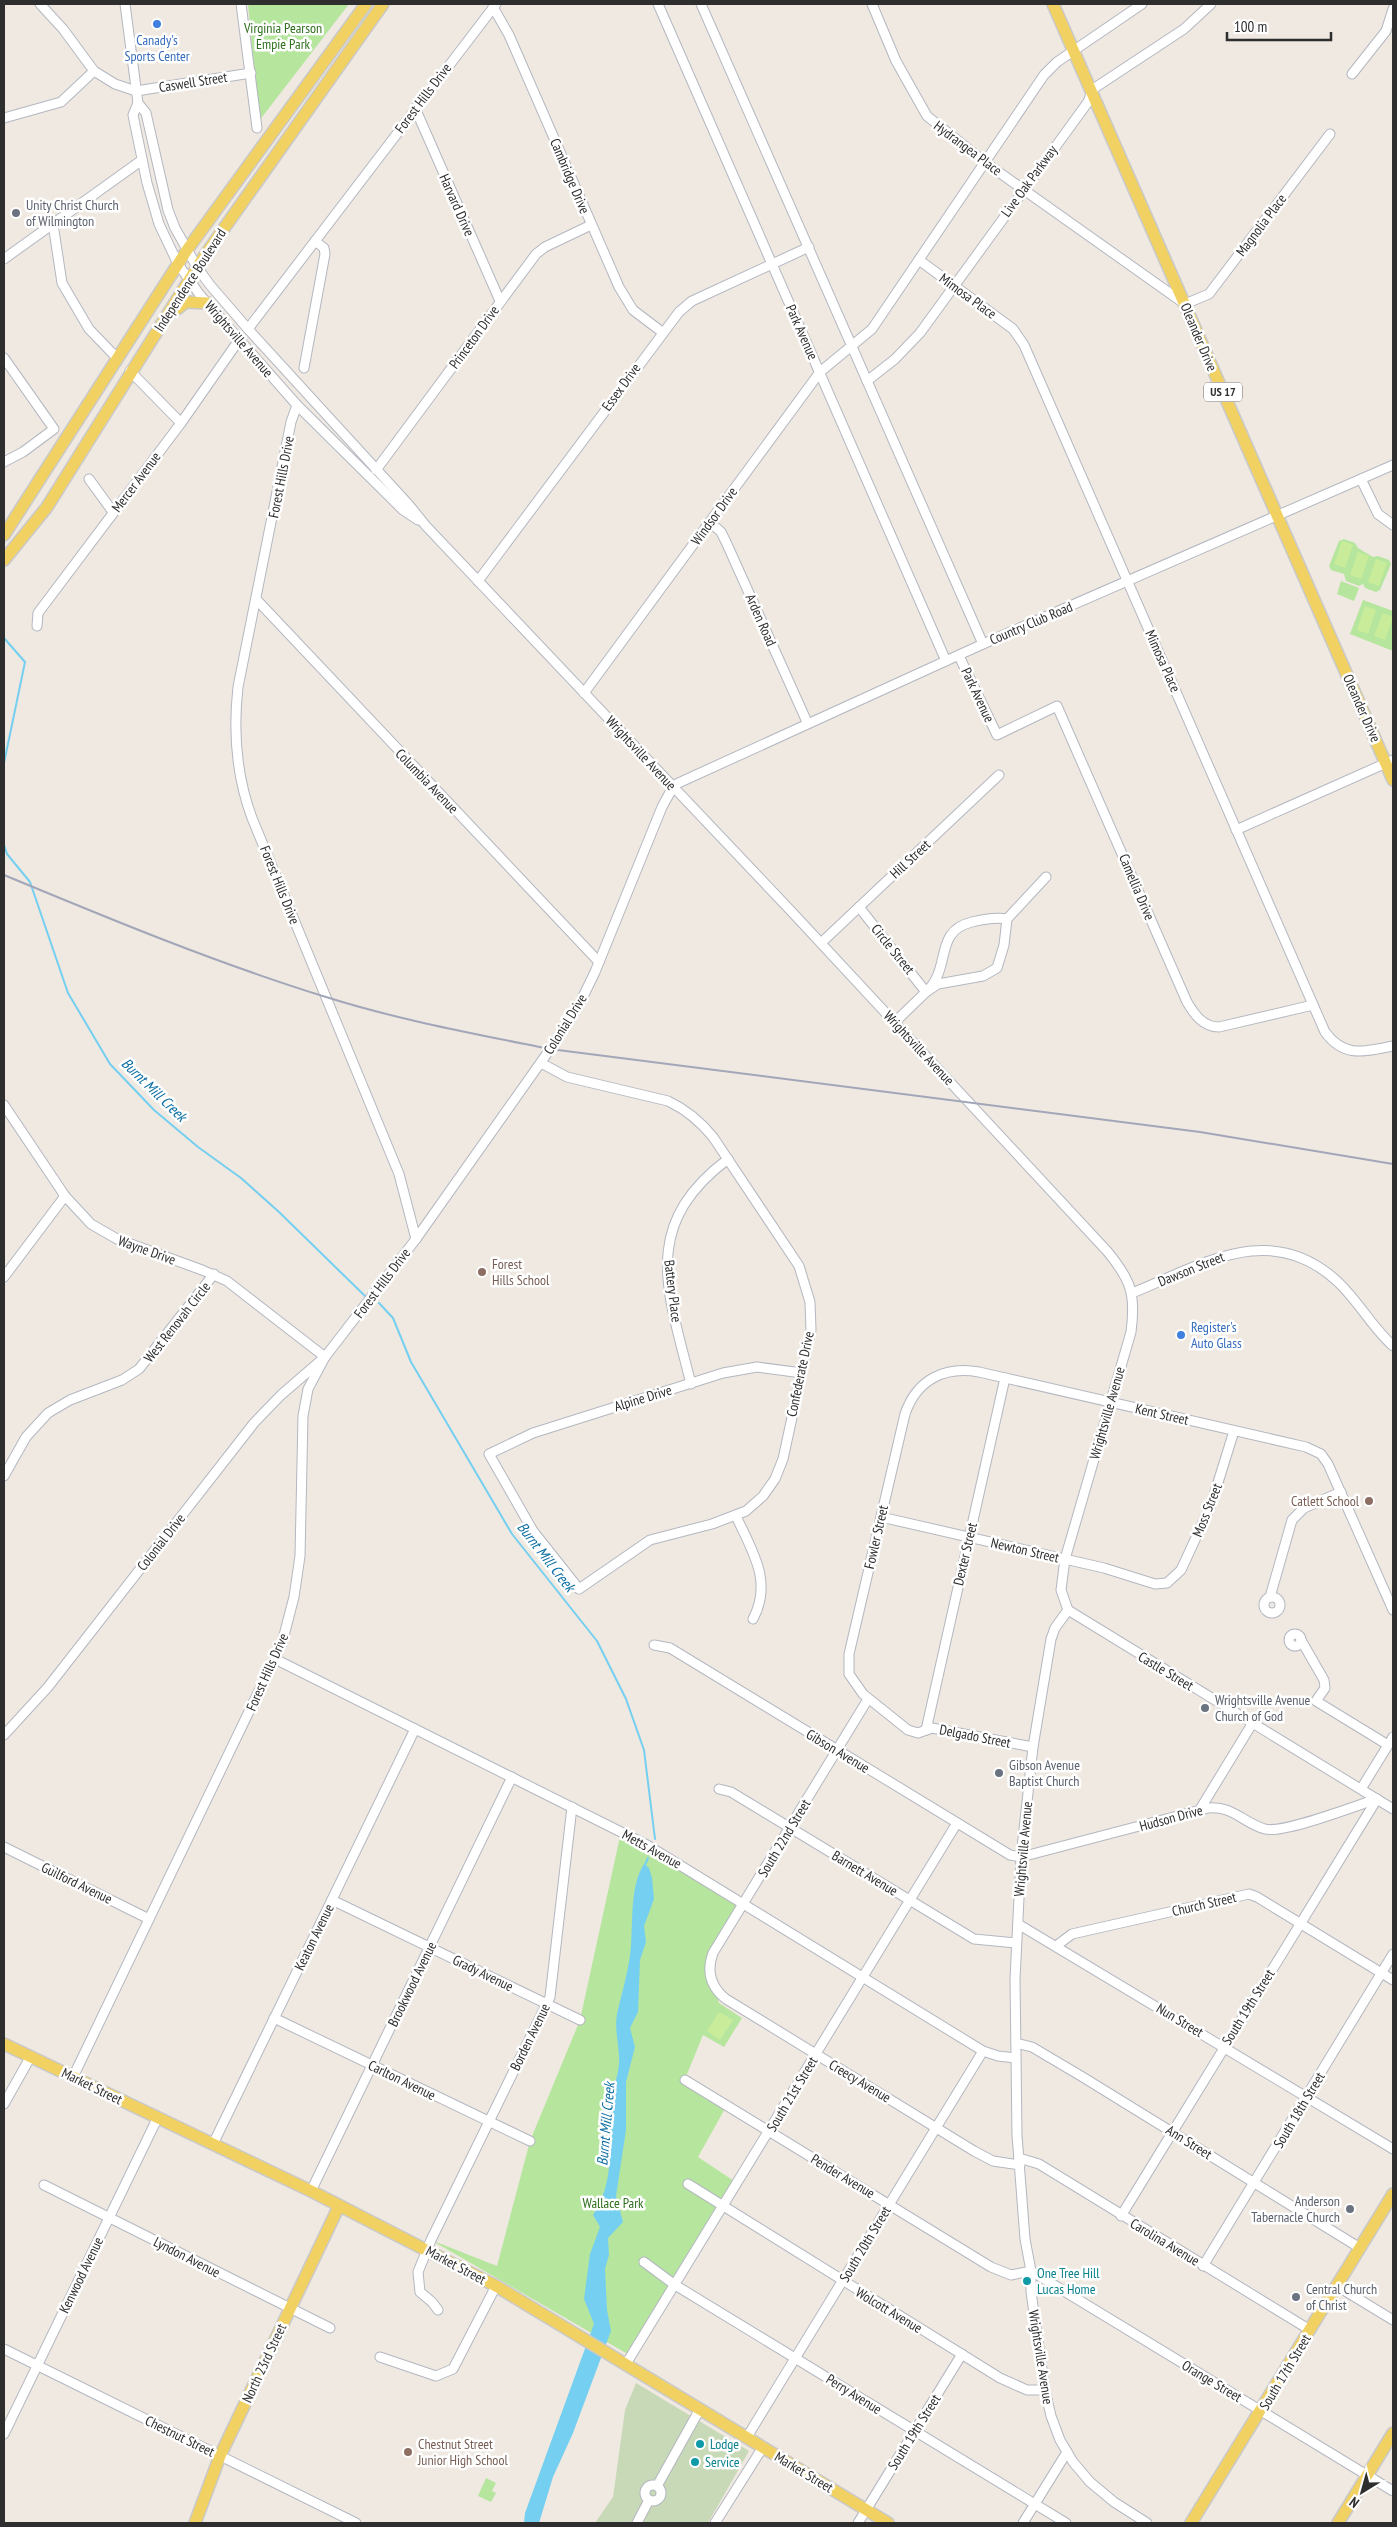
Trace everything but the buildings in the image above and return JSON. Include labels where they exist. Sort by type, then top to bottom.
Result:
[{"type":"main road","name":"Independence Boulevard","points":[[4,535],[116,357],[187,250],[366,4]]},
{"type":"main road","name":"Independence Boulevard","points":[[4,560],[47,507],[130,371],[197,267],[383,4]]},
{"type":"main road","name":"Oleander Drive","points":[[1053,4],[1277,517],[1390,761],[1393,780]]},
{"type":"main road","points":[[163,322],[186,302],[208,303]]},
{"type":"main road","name":"Market Street","points":[[4,2044],[312,2191],[496,2286],[888,2523]]},
{"type":"main road","name":"South 17th Street","points":[[1191,2523],[1393,2194]]},
{"type":"main road","name":"North 23rd Street","points":[[194,2523],[220,2456],[339,2206]]},
{"type":"main road","points":[[1338,2523],[1393,2432]]},
{"type":"street","points":[[40,4],[63,29],[94,71],[116,84],[136,91]]},
{"type":"street","name":"Wrightsville Avenue","points":[[125,4],[138,103],[146,113],[168,210],[187,250],[210,285],[248,330],[409,504],[426,526],[821,942],[1107,1251],[1127,1278],[1132,1293],[1133,1314],[1130,1332],[1112,1402],[1065,1559],[1061,1590],[1068,1610],[1055,1628],[1051,1639],[1033,1747],[1021,1857],[1016,1943],[1016,2058],[1019,2162],[1025,2238],[1031,2271],[1031,2292],[1045,2390],[1051,2416],[1067,2452],[1090,2482],[1114,2502],[1146,2523]]},
{"type":"street","points":[[241,4],[257,128]]},
{"type":"street","name":"Park Avenue","points":[[658,4],[946,661]]},
{"type":"street","points":[[702,4],[983,644]]},
{"type":"street","name":"Hydrangea Place","points":[[872,4],[896,62],[926,116],[986,163],[1185,304]]},
{"type":"street","points":[[853,346],[872,329],[1044,75],[1074,51],[1142,4]]},
{"type":"street","name":"Live Oak Parkway","points":[[867,381],[888,365],[913,341],[1088,102],[1092,92],[1103,81],[1184,29],[1212,4]]},
{"type":"street","name":"Forest Hills Drive","points":[[248,330],[495,5]]},
{"type":"street","name":"Cambridge Drive","points":[[495,5],[627,303],[633,310],[662,332]]},
{"type":"street","points":[[1352,74],[1386,31],[1393,9]]},
{"type":"street","points":[[4,118],[60,102],[94,71]]},
{"type":"street","name":"Caswell Street","points":[[136,91],[251,73]]},
{"type":"street","name":"Wrightsville Avenue","points":[[138,103],[133,115],[142,160],[159,224],[178,264],[239,340],[297,406],[404,510],[426,526]]},
{"type":"street","name":"Harvard Drive","points":[[415,108],[500,301]]},
{"type":"street","name":"Magnolia Place","points":[[1185,304],[1209,294],[1330,134]]},
{"type":"street","points":[[4,259],[142,160]]},
{"type":"street","points":[[52,224],[62,284],[89,329],[116,357]]},
{"type":"street","name":"Princeton Drive","points":[[376,470],[500,301],[541,249],[591,225]]},
{"type":"street","points":[[304,368],[325,254],[324,248],[315,241]]},
{"type":"street","name":"Essex Drive","points":[[478,581],[662,332],[679,312],[692,300],[809,247]]},
{"type":"street","name":"Mimosa Place","points":[[919,260],[1013,329],[1020,338],[1325,1032],[1342,1048],[1354,1052],[1393,1046]]},
{"type":"street","name":"Mercer Avenue","points":[[37,626],[38,613],[181,424],[239,340]]},
{"type":"street","name":"Windsor Drive","points":[[584,693],[820,372],[853,346]]},
{"type":"street","points":[[4,358],[54,429],[23,452],[4,462]]},
{"type":"street","points":[[130,371],[181,424]]},
{"type":"street","name":"Forest Hills Drive","points":[[73,2077],[275,1659],[288,1621],[297,1579],[301,1541],[303,1410],[308,1389],[325,1357],[416,1239],[399,1174],[252,818],[243,790],[236,754],[236,702],[291,422],[297,406]]},
{"type":"street","name":"Country Club Road","points":[[672,786],[807,722],[1277,517],[1361,478],[1393,466]]},
{"type":"street","points":[[1361,478],[1378,514],[1393,525]]},
{"type":"street","points":[[89,479],[113,512]]},
{"type":"street","name":"Arden Road","points":[[710,522],[721,532],[726,542],[807,722]]},
{"type":"street","name":"Columbia Avenue","points":[[256,599],[599,962]]},
{"type":"street","name":"Park Avenue","points":[[959,656],[997,735]]},
{"type":"street","name":"Camellia Drive","points":[[997,735],[1057,706],[1186,1002],[1199,1019],[1210,1026],[1218,1027],[1312,1005]]},
{"type":"street","points":[[1236,830],[1390,761]]},
{"type":"street","name":"Hill Street","points":[[821,942],[999,775]]},
{"type":"street","name":"Colonial Drive","points":[[416,1239],[579,1005],[599,962],[662,806],[672,786]]},
{"type":"street","points":[[926,992],[942,983],[983,976],[997,968],[1004,946],[1007,919],[1046,877]]},
{"type":"street","name":"Circle Street","points":[[859,907],[926,992]]},
{"type":"street","points":[[895,1022],[936,984],[947,941],[954,929],[980,920],[1007,919]]},
{"type":"street","name":"Confederate Drive","points":[[540,1062],[574,1079],[652,1096],[676,1105],[702,1123],[792,1254],[804,1279],[811,1319],[802,1373],[783,1460],[775,1479],[764,1496],[746,1511],[736,1516],[650,1540],[579,1589]]},
{"type":"street","name":"Wayne Drive","points":[[5,1111],[65,1196],[85,1219],[103,1232],[128,1243],[214,1274],[240,1290],[325,1357]]},
{"type":"street","name":"Battery Place","points":[[691,1384],[669,1283],[668,1253],[670,1237],[679,1214],[691,1192],[705,1176],[728,1159]]},
{"type":"street","points":[[4,1277],[65,1196]]},
{"type":"street","name":"Dawson Street","points":[[1132,1293],[1228,1254],[1259,1250],[1280,1252],[1311,1262],[1332,1277],[1393,1346]]},
{"type":"street","name":"West Renovah Circle","points":[[4,1476],[26,1437],[48,1413],[70,1400],[122,1380],[139,1369],[214,1274]]},
{"type":"street","name":"Colonial Drive","points":[[4,1735],[48,1687],[258,1417],[325,1357]]},
{"type":"street","name":"Alpine Drive","points":[[579,1589],[533,1532],[489,1454],[533,1433],[723,1373],[757,1367],[802,1373]]},
{"type":"street","name":"Kent Street","points":[[931,1378],[944,1372],[961,1370],[1005,1378],[1306,1447],[1325,1458],[1341,1492]]},
{"type":"street","name":"Fowler Street","points":[[868,1699],[851,1680],[848,1664],[907,1407],[918,1389],[931,1378]]},
{"type":"street","name":"Dexter Street","points":[[926,1730],[1005,1378]]},
{"type":"street","name":"Moss Street","points":[[1167,1583],[1176,1577],[1181,1570],[1211,1505],[1234,1430]]},
{"type":"street","points":[[1270,1597],[1292,1520],[1304,1508],[1341,1492],[1392,1603]]},
{"type":"street","points":[[736,1516],[762,1576],[760,1603],[753,1619]]},
{"type":"street","name":"Newton Street","points":[[881,1517],[1104,1568],[1155,1584],[1167,1583]]},
{"type":"street","name":"Castle Street","points":[[1068,1610],[1393,1809]]},
{"type":"street","points":[[1301,1640],[1308,1648],[1324,1680],[1324,1688],[1316,1701],[1388,1745]]},
{"type":"street","name":"Gibson Avenue","points":[[654,1645],[670,1648],[1001,1851],[1021,1857]]},
{"type":"street","name":"Metts Avenue","points":[[275,1659],[647,1844],[983,2051],[998,2056],[1016,2058]]},
{"type":"street","name":"Delgado Street","points":[[868,1699],[908,1730],[918,1733],[932,1728],[1033,1747]]},
{"type":"street","name":"South 22nd Street","points":[[711,1980],[709,1967],[713,1953],[868,1699]]},
{"type":"street","points":[[1199,1811],[1252,1724]]},
{"type":"street","name":"Keaton Avenue","points":[[213,2144],[415,1729]]},
{"type":"street","points":[[1361,1789],[1393,1736]]},
{"type":"street","name":"Brookwood Avenue","points":[[312,2191],[512,1777]]},
{"type":"street","name":"Barnett Avenue","points":[[719,1790],[732,1792],[977,1940],[1016,1943]]},
{"type":"street","name":"Hudson Drive","points":[[1021,1857],[1212,1808],[1230,1811],[1270,1829],[1290,1826],[1377,1799]]},
{"type":"street","name":"South 19th Street","points":[[1121,2216],[1377,1799]]},
{"type":"street","name":"Borden Avenue","points":[[438,2310],[420,2292],[418,2272],[427,2249],[550,1997],[572,1807]]},
{"type":"street","name":"South 21st Street","points":[[626,2364],[958,1824]]},
{"type":"street","name":"Guilford Avenue","points":[[4,1847],[150,1919]]},
{"type":"street","name":"Church Street","points":[[1056,1946],[1072,1934],[1246,1894],[1257,1897],[1393,1980]]},
{"type":"street","name":"Grady Avenue","points":[[332,1900],[580,2020]]},
{"type":"street","name":"Nun Street","points":[[1018,1924],[1393,2149]]},
{"type":"street","name":"South 18th Street","points":[[1203,2266],[1393,1954]]},
{"type":"street","name":"Creecy Avenue","points":[[711,1980],[714,1988],[726,1999],[988,2159],[1019,2162]]},
{"type":"street","name":"Carlton Avenue","points":[[274,2018],[530,2141]]},
{"type":"street","name":"Ann Street","points":[[1016,2043],[1032,2047],[1360,2248]]},
{"type":"street","name":"South 20th Street","points":[[747,2437],[983,2051]]},
{"type":"street","points":[[4,2104],[31,2056]]},
{"type":"street","name":"Pender Avenue","points":[[685,2080],[1002,2272],[1017,2275],[1031,2271]]},
{"type":"street","name":"Kenwood Avenue","points":[[4,2434],[158,2117]]},
{"type":"street","name":"Carolina Avenue","points":[[1019,2162],[1039,2164],[1121,2216],[1310,2330]]},
{"type":"street","name":"Wolcott Avenue","points":[[688,2184],[722,2208],[1016,2386],[1033,2390],[1045,2390]]},
{"type":"street","name":"Lyndon Avenue","points":[[44,2185],[330,2328]]},
{"type":"street","name":"Perry Avenue","points":[[644,2262],[675,2285],[1066,2523]]},
{"type":"street","name":"Orange Street","points":[[1031,2271],[1393,2492]]},
{"type":"street","points":[[380,2357],[436,2376],[453,2369],[496,2286]]},
{"type":"street","points":[[1337,2286],[1393,2320]]},
{"type":"street","name":"Chestnut Street","points":[[4,2349],[352,2522]]},
{"type":"street","name":"South 19th Street","points":[[858,2523],[962,2354]]},
{"type":"street","points":[[637,2523],[649,2500],[656,2501],[660,2497],[661,2492],[657,2486],[700,2409]]},
{"type":"street","points":[[716,2523],[762,2447]]},
{"type":"street","points":[[1024,2523],[1067,2452]]},
{"type":"green space","name":"Virginia Pearson Empie Park","points":[[248,4],[349,4],[259,121]]},
{"type":"green space","points":[[1344,539],[1355,543],[1358,548],[1373,557],[1378,556],[1389,560],[1391,564],[1380,590],[1376,592],[1365,588],[1363,584],[1359,586],[1346,581],[1344,574],[1331,570],[1329,566],[1339,541]]},
{"type":"green space","points":[[1342,541],[1353,545],[1345,568],[1334,564]]},
{"type":"green space","points":[[1358,552],[1369,556],[1361,579],[1350,575]]},
{"type":"green space","points":[[1376,559],[1387,563],[1379,586],[1368,582]]},
{"type":"green space","points":[[1341,581],[1359,588],[1354,601],[1337,594]]},
{"type":"green space","points":[[1363,600],[1393,611],[1393,651],[1350,634]]},
{"type":"green space","points":[[1365,606],[1376,610],[1368,634],[1357,630]]},
{"type":"green space","points":[[1383,613],[1393,617],[1385,640],[1374,636]]},
{"type":"green space","name":"Wallace Park","points":[[621,1832],[743,1904],[713,1953],[710,1975],[719,2003],[742,2018],[724,2047],[703,2035],[685,2079],[727,2105],[698,2157],[737,2183],[631,2356],[431,2240],[497,2266],[530,2141],[580,2020]]},
{"type":"green space","points":[[719,2012],[733,2020],[720,2040],[707,2031]]},
{"type":"green space","points":[[636,2383],[749,2451],[708,2523],[595,2523],[613,2497],[625,2410]]},
{"type":"green space","points":[[486,2478],[496,2483],[492,2491],[496,2493],[491,2502],[478,2496]]},
{"type":"water","points":[[644,1864],[649,1868],[652,1878],[654,1899],[644,1926],[646,1942],[640,1960],[638,2012],[630,2028],[635,2047],[626,2082],[626,2130],[616,2196],[623,2222],[608,2238],[609,2255],[605,2269],[607,2310],[611,2331],[573,2433],[553,2477],[539,2523],[524,2523],[525,2513],[594,2324],[584,2299],[590,2254],[600,2227],[593,2215],[603,2196],[608,2173],[609,2128],[603,2115],[618,2071],[617,2014],[630,1955],[634,1893],[636,1882]]},
{"type":"waterway","name":"Burnt Mill Creek","points":[[4,638],[25,662],[4,763]]},
{"type":"waterway","name":"Burnt Mill Creek","points":[[4,845],[7,854],[30,882],[68,993],[110,1064],[154,1110],[198,1147],[241,1178],[279,1212],[365,1296]]},
{"type":"waterway","name":"Burnt Mill Creek","points":[[379,1303],[393,1318],[411,1362],[512,1534],[597,1641],[626,1699],[644,1750],[655,1839]]},
{"type":"waterway","name":"Burnt Mill Creek","points":[[645,1865],[648,1858]]},
{"type":"railway","points":[[4,875],[164,940],[285,984],[381,1013],[465,1032],[550,1049],[1200,1132],[1393,1164]]},
{"type":"place","name":"Canady's Sports Center","points":[[157,24]]},
{"type":"place","name":"Unity Christ Church of Wilmington","points":[[16,213]]},
{"type":"place","name":"Forest Hills School","points":[[482,1272]]},
{"type":"place","name":"Register's Auto Glass","points":[[1181,1335]]},
{"type":"place","name":"Catlett School","points":[[1369,1501]]},
{"type":"place","name":"Wrightsville Avenue Church of God","points":[[1205,1708]]},
{"type":"place","name":"Gibson Avenue Baptist Church","points":[[999,1773]]},
{"type":"place","name":"Anderson Tabernacle Church","points":[[1350,2209]]},
{"type":"place","name":"One Tree Hill Lucas Home","points":[[1027,2281]]},
{"type":"place","name":"Central Church of Christ","points":[[1296,2297]]},
{"type":"place","name":"Lodge","points":[[700,2444]]},
{"type":"place","name":"Chestnut Street Junior High School","points":[[408,2452]]},
{"type":"place","name":"Service","points":[[695,2462]]}]
